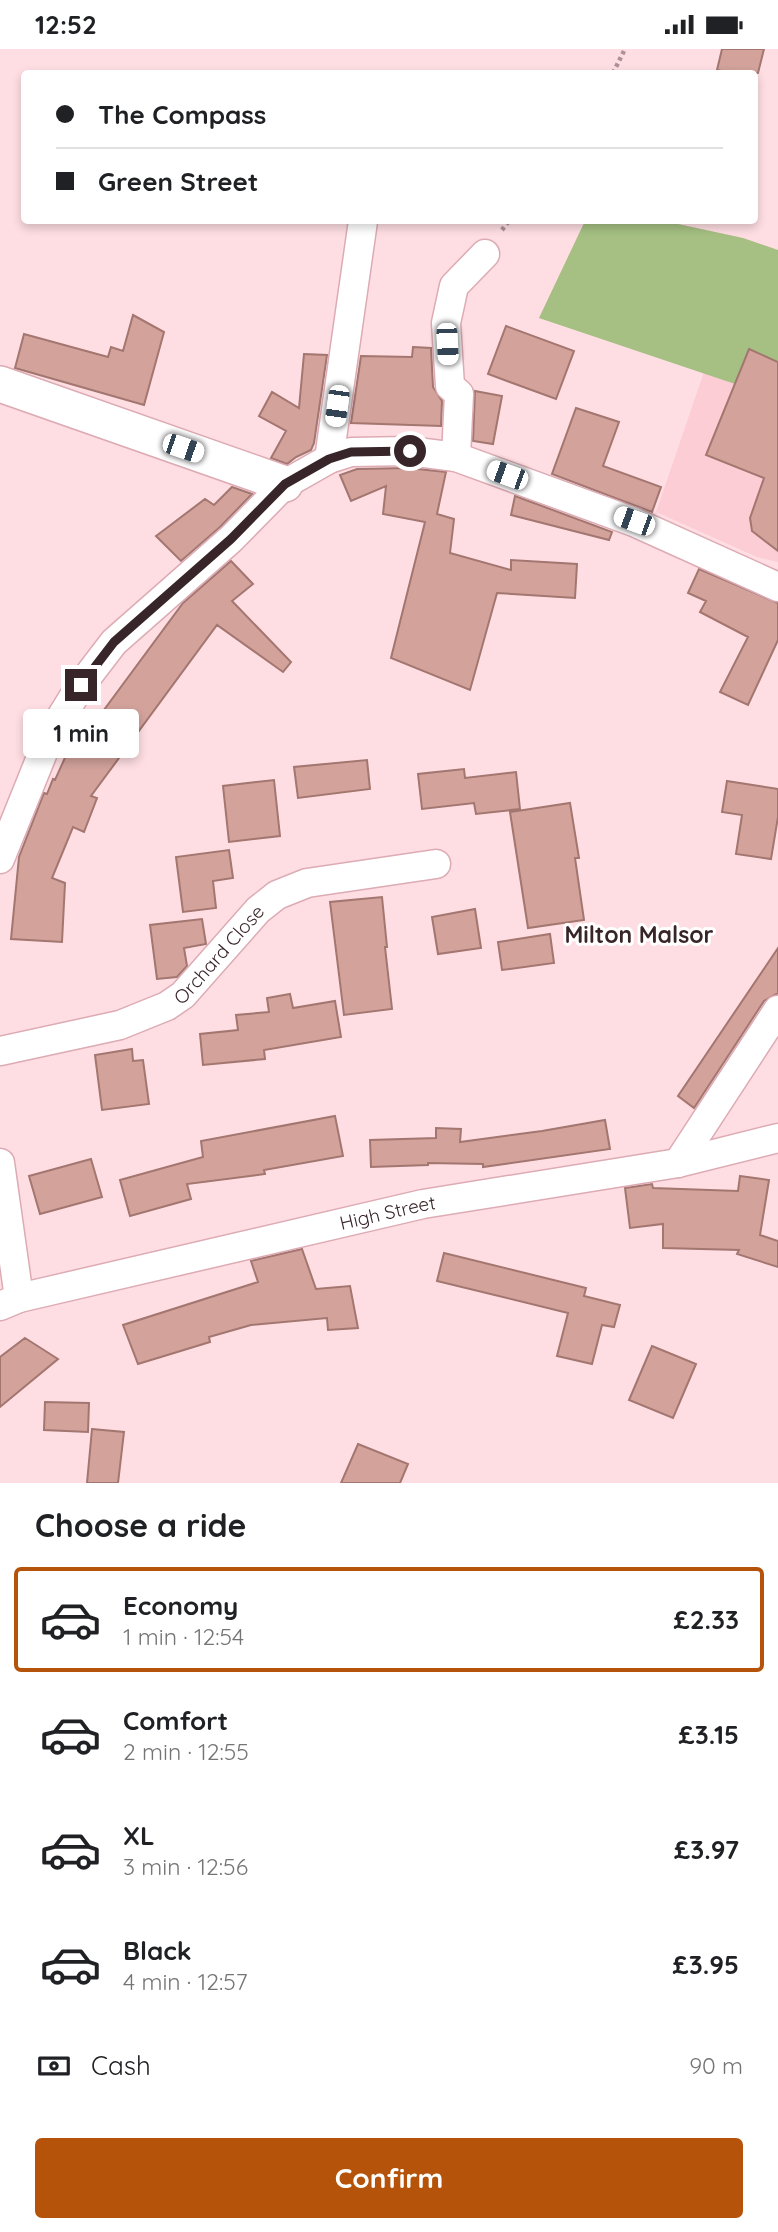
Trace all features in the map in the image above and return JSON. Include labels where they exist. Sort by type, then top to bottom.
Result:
[{"type":"street","points":[[329,459],[363,224]]},
{"type":"street","points":[[456,457],[458,394],[450,386],[446,323],[454,286],[485,254]]},
{"type":"street","points":[[0,384],[285,484]]},
{"type":"street","points":[[0,859],[50,736],[81,685],[114,642],[231,539],[285,484],[329,459],[351,452],[410,451],[456,457],[634,521],[778,587]]},
{"type":"street","name":"Orchard Close","points":[[0,1051],[120,1025],[167,1006],[183,995],[258,910],[277,895],[307,883],[436,865]]},
{"type":"street","points":[[678,1163],[778,1010]]},
{"type":"street","name":"High Street","points":[[9,1302],[423,1204],[678,1163],[778,1138]]},
{"type":"street","points":[[0,1163],[9,1302]]},
{"type":"path","points":[[614,70],[625,49]]},
{"type":"shaded area","points":[[584,224],[678,224],[743,238],[778,250],[778,562],[757,557],[656,512],[704,372],[539,318]]},
{"type":"green space","points":[[584,224],[678,224],[743,238],[778,250],[778,362],[749,349],[735,384],[539,318]]},
{"type":"building","points":[[722,49],[764,49],[758,73],[758,70],[717,70]]},
{"type":"building","points":[[133,315],[164,332],[144,405],[15,368],[24,334],[108,357],[111,347],[123,351]]},
{"type":"building","points":[[506,326],[574,351],[556,399],[488,374]]},
{"type":"building","points":[[413,347],[431,348],[433,387],[442,401],[441,426],[351,423],[361,356],[412,357]]},
{"type":"building","points":[[749,349],[778,362],[778,551],[752,531],[750,518],[764,478],[706,455]]},
{"type":"building","points":[[304,354],[327,355],[314,443],[311,450],[287,464],[271,458],[286,431],[259,416],[272,392],[299,408]]},
{"type":"building","points":[[475,391],[502,396],[493,444],[473,441]]},
{"type":"building","points":[[576,408],[619,422],[603,466],[661,487],[652,512],[552,474]]},
{"type":"building","points":[[408,468],[446,472],[437,514],[454,519],[450,553],[511,570],[511,560],[577,564],[575,598],[497,593],[470,690],[391,658],[425,522],[383,514],[386,486],[351,501],[340,475],[357,469]]},
{"type":"building","points":[[232,487],[252,494],[181,561],[156,536],[205,499],[214,505]]},
{"type":"building","points":[[515,496],[612,532],[609,540],[511,515]]},
{"type":"building","points":[[231,561],[253,584],[232,601],[291,662],[283,672],[217,625],[91,796],[97,798],[84,832],[73,827],[52,878],[65,883],[62,942],[11,939],[19,857],[44,793],[47,794],[53,779],[55,780],[72,742],[78,745],[183,603]]},
{"type":"building","points":[[699,569],[778,603],[778,640],[748,705],[720,692],[748,637],[700,612],[706,601],[688,593]]},
{"type":"building","points":[[367,760],[370,789],[298,798],[294,767]]},
{"type":"building","points":[[464,769],[465,778],[516,772],[520,809],[476,814],[474,803],[422,809],[418,774]]},
{"type":"building","points":[[274,780],[280,836],[229,842],[223,786]]},
{"type":"building","points":[[727,781],[778,789],[778,817],[771,859],[736,854],[742,815],[722,812]]},
{"type":"building","points":[[570,803],[579,858],[575,858],[584,920],[528,928],[510,812]]},
{"type":"building","points":[[229,850],[233,878],[213,881],[216,908],[183,912],[176,857]]},
{"type":"building","points":[[382,897],[392,1009],[344,1015],[330,902]]},
{"type":"building","points":[[475,909],[481,948],[438,954],[432,917]]},
{"type":"building","points":[[202,919],[206,944],[184,948],[187,966],[177,977],[157,979],[150,925]]},
{"type":"building","points":[[550,934],[554,963],[502,970],[498,942]]},
{"type":"building","points":[[778,948],[778,993],[764,1001],[694,1108],[678,1096]]},
{"type":"building","points":[[290,994],[293,1008],[335,1001],[341,1037],[264,1050],[265,1059],[203,1065],[200,1034],[238,1030],[236,1015],[269,1012],[267,998]]},
{"type":"building","points":[[132,1049],[133,1061],[143,1060],[149,1104],[102,1110],[95,1055]]},
{"type":"building","points":[[335,1116],[343,1156],[264,1170],[265,1174],[187,1184],[191,1199],[130,1216],[120,1180],[203,1157],[201,1141]]},
{"type":"building","points":[[605,1120],[610,1149],[483,1167],[483,1164],[428,1163],[371,1167],[370,1140],[436,1138],[436,1128],[461,1129],[460,1142]]},
{"type":"building","points":[[91,1159],[102,1197],[40,1214],[29,1176]]},
{"type":"building","points":[[740,1176],[769,1180],[760,1235],[778,1241],[778,1267],[737,1254],[739,1250],[663,1248],[663,1224],[630,1228],[625,1188],[652,1184],[653,1188],[738,1191]]},
{"type":"building","points":[[302,1249],[316,1289],[350,1286],[358,1328],[328,1330],[327,1318],[251,1325],[209,1337],[210,1342],[138,1364],[123,1325],[258,1282],[251,1261]]},
{"type":"building","points":[[444,1253],[586,1288],[584,1296],[620,1305],[614,1327],[602,1325],[592,1364],[557,1356],[568,1313],[437,1281]]},
{"type":"building","points":[[25,1338],[58,1359],[0,1407],[0,1357]]},
{"type":"building","points":[[652,1346],[696,1364],[673,1418],[629,1400]]},
{"type":"building","points":[[45,1402],[89,1403],[88,1432],[44,1430]]},
{"type":"building","points":[[92,1429],[124,1432],[118,1483],[87,1483]]},
{"type":"building","points":[[358,1444],[408,1464],[400,1483],[341,1483]]},
{"type":"district","name":"Milton Malsor","points":[[639,935]]},
{"type":"route","points":[[81,685],[114,642],[231,539],[285,484],[329,459],[351,452],[410,451]]}]
